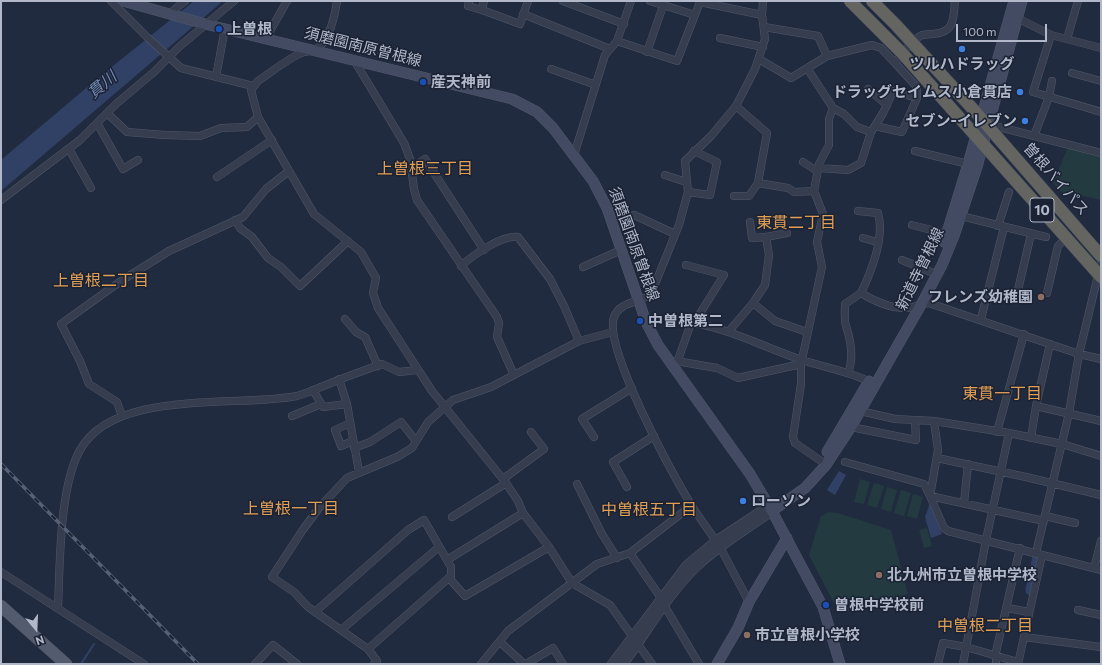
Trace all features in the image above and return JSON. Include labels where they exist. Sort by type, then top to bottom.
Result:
[{"type":"highway","name":"曽根バイパス","points":[[850,1],[902,53],[979,138],[1066,238],[1100,271]]},
{"type":"highway","name":"曽根バイパス","points":[[872,1],[912,42],[1101,256]]},
{"type":"main road","name":"須磨園南原曽根線","points":[[123,1],[170,15],[512,99],[527,106],[553,128],[593,181],[607,208],[646,322],[658,346],[675,362],[750,474],[771,509],[824,607],[840,664]]},
{"type":"main road","name":"新道寺曽根線","points":[[984,123],[1014,1]]},
{"type":"main road","name":"新道寺曽根線","points":[[918,304],[947,234],[968,164],[984,123],[1022,1]]},
{"type":"main road","name":"新道寺曽根線","points":[[771,509],[800,483],[821,461],[872,383],[942,265],[961,216],[979,138]]},
{"type":"main road","name":"新道寺曽根線","points":[[771,509],[805,488],[826,465],[851,427],[855,410]]},
{"type":"main road","points":[[717,664],[738,628],[749,602],[787,538]]},
{"type":"main road","points":[[1,606],[66,664]]},
{"type":"street","points":[[111,1],[181,68],[253,86]]},
{"type":"street","points":[[170,15],[185,1]]},
{"type":"street","points":[[1,200],[68,149],[154,72],[167,56],[204,23],[234,1]]},
{"type":"street","points":[[266,38],[286,1]]},
{"type":"street","points":[[337,1],[335,16],[327,36],[315,50],[300,53],[258,81],[253,86],[251,90],[258,117],[314,214],[361,252],[376,278],[373,293],[378,308],[418,370],[504,481],[518,501],[523,513],[549,547],[572,583],[610,605],[652,664]]},
{"type":"street","points":[[469,1],[468,6],[520,24],[528,1]]},
{"type":"street","points":[[482,10],[484,1]]},
{"type":"street","points":[[563,1],[624,24]]},
{"type":"street","points":[[574,155],[605,55],[617,40],[631,1]]},
{"type":"street","points":[[650,1],[695,16]]},
{"type":"street","points":[[749,602],[718,544],[691,506],[654,436],[632,388],[615,343],[613,319],[616,312],[622,306],[652,294],[675,234],[688,192],[685,161],[711,136],[736,106],[759,59],[765,35],[762,15],[763,1]]},
{"type":"street","points":[[895,63],[912,42],[922,35],[946,32],[952,22],[955,1]]},
{"type":"street","points":[[1067,39],[1078,1]]},
{"type":"street","points":[[617,40],[676,61],[700,2],[762,15]]},
{"type":"street","points":[[648,52],[662,6]]},
{"type":"street","points":[[523,14],[610,49]]},
{"type":"street","points":[[1017,18],[1051,35],[1101,46]]},
{"type":"street","points":[[764,27],[818,36],[827,56]]},
{"type":"street","points":[[216,77],[225,28]]},
{"type":"street","points":[[1051,35],[1033,92],[1101,112]]},
{"type":"street","points":[[720,38],[763,47]]},
{"type":"street","points":[[759,59],[791,78],[807,68],[827,56],[876,45],[881,48],[917,87],[918,98],[902,132],[857,128],[844,114],[833,108],[807,68]]},
{"type":"street","points":[[354,60],[404,143],[411,168],[417,200],[461,266],[483,294],[500,323],[497,337],[514,375]]},
{"type":"street","points":[[551,69],[596,85]]},
{"type":"street","points":[[1072,73],[1101,81]]},
{"type":"street","points":[[1034,136],[1049,97],[1052,81]]},
{"type":"street","points":[[868,89],[887,105]]},
{"type":"street","points":[[803,162],[818,170],[848,170],[856,168],[861,163],[873,129],[887,105],[893,91],[918,98]]},
{"type":"street","points":[[734,196],[749,196],[758,183],[767,133],[736,106]]},
{"type":"street","points":[[821,461],[795,443],[793,437],[801,384],[801,362],[822,267],[817,242],[823,214],[814,191],[818,170],[829,145],[829,119],[833,108]]},
{"type":"street","points":[[107,113],[127,132],[200,136],[221,128],[247,127],[258,117]]},
{"type":"street","points":[[97,123],[123,169],[138,160]]},
{"type":"street","points":[[984,123],[1101,153]]},
{"type":"street","points":[[216,178],[272,140]]},
{"type":"street","points":[[68,149],[91,188]]},
{"type":"street","points":[[688,192],[710,195],[717,162],[694,151]]},
{"type":"street","points":[[915,151],[968,164]]},
{"type":"street","points":[[411,168],[425,159],[484,250]]},
{"type":"street","points":[[122,416],[117,402],[89,384],[80,361],[61,324],[121,281],[169,251],[243,217],[266,189],[290,171]]},
{"type":"street","points":[[665,175],[686,182]]},
{"type":"street","points":[[758,183],[788,188],[794,192],[814,191]]},
{"type":"street","points":[[981,319],[1009,192]]},
{"type":"street","points":[[848,372],[851,364],[850,333],[846,325],[845,304],[861,294],[872,269],[878,242],[880,222],[878,213],[858,211]]},
{"type":"street","points":[[634,215],[675,234]]},
{"type":"street","points":[[961,216],[1046,237]]},
{"type":"street","points":[[235,220],[240,228],[252,237],[268,258],[281,267],[300,286],[348,241]]},
{"type":"street","points":[[750,222],[752,238],[787,233]]},
{"type":"street","points":[[912,225],[947,234]]},
{"type":"street","points":[[1018,290],[1031,234]]},
{"type":"street","points":[[461,266],[484,250],[512,236],[518,237],[550,279],[564,306],[579,341]]},
{"type":"street","points":[[729,331],[766,285],[769,255],[766,237]]},
{"type":"street","points":[[863,238],[878,242]]},
{"type":"street","points":[[1047,293],[1058,246],[1066,238]]},
{"type":"street","points":[[583,267],[622,250]]},
{"type":"street","points":[[902,260],[931,272]]},
{"type":"street","points":[[686,265],[724,275],[694,323],[691,323],[675,362],[717,368],[738,378],[767,373],[801,362]]},
{"type":"street","points":[[938,664],[943,643],[996,655],[1018,663],[1029,612],[1052,484],[1069,413],[1080,354],[1100,271]]},
{"type":"street","points":[[861,294],[877,303],[906,309],[918,304],[929,303],[981,319],[1080,354],[1101,359]]},
{"type":"street","points":[[753,303],[775,322],[807,332]]},
{"type":"street","points":[[345,319],[356,332],[365,337],[378,366]]},
{"type":"street","points":[[694,323],[729,331],[801,362],[853,373],[872,383]]},
{"type":"street","points":[[376,663],[368,649],[316,611],[308,607],[294,592],[272,577],[283,558],[319,508],[347,478],[397,458],[412,448],[428,422],[453,400],[490,387],[579,341],[613,332]]},
{"type":"street","points":[[997,432],[1024,334]]},
{"type":"street","points":[[1031,438],[1036,406],[1050,344]]},
{"type":"street","points":[[58,608],[62,532],[73,467],[80,450],[88,438],[102,426],[122,416],[174,403],[248,402],[298,396],[339,379],[382,364],[399,372],[418,370]]},
{"type":"street","points":[[339,379],[347,404],[353,445],[359,472]]},
{"type":"street","points":[[594,437],[582,419],[632,388]]},
{"type":"street","points":[[313,390],[323,407],[347,404]]},
{"type":"street","points":[[292,416],[321,404]]},
{"type":"street","points":[[1036,406],[1101,420]]},
{"type":"street","points":[[855,410],[895,419],[934,421],[1009,433],[1062,444],[1101,456]]},
{"type":"street","points":[[851,427],[916,440],[915,420]]},
{"type":"street","points":[[930,496],[938,450],[934,421]]},
{"type":"street","points":[[350,423],[335,430],[340,446],[370,442],[401,422],[416,441]]},
{"type":"street","points":[[452,517],[504,481],[544,449],[531,432]]},
{"type":"street","points":[[963,664],[986,540],[1009,433]]},
{"type":"street","points":[[627,486],[613,462],[654,436]]},
{"type":"street","points":[[937,458],[1001,471],[1101,495]]},
{"type":"street","points":[[846,462],[924,484],[944,528],[948,531],[1020,548],[1098,569],[1101,541]]},
{"type":"street","points":[[964,503],[968,464]]},
{"type":"street","points":[[578,484],[602,534],[618,558]]},
{"type":"street","points":[[930,496],[992,510],[1075,523]]},
{"type":"street","points":[[481,664],[508,631],[597,564],[630,553],[691,506]]},
{"type":"street","points":[[612,664],[635,640],[663,601],[718,544],[771,509]]},
{"type":"street","points":[[447,560],[523,513]]},
{"type":"street","points":[[316,611],[408,530],[424,520],[451,567],[451,576],[368,649]]},
{"type":"street","points":[[341,630],[439,547]]},
{"type":"street","points":[[449,578],[465,596],[549,547]]},
{"type":"street","points":[[996,664],[996,655],[1020,548]]},
{"type":"street","points":[[630,553],[663,601],[699,664]]},
{"type":"street","points":[[1,572],[144,664]]},
{"type":"street","points":[[1007,608],[1029,612]]},
{"type":"street","points":[[1078,610],[1101,615]]},
{"type":"street","points":[[1024,636],[1101,647]]},
{"type":"street","points":[[623,664],[635,640]]},
{"type":"street","points":[[500,642],[525,664],[553,648],[563,664]]},
{"type":"street","points":[[255,664],[273,645],[288,661],[297,664]]},
{"type":"green space","points":[[1068,147],[1101,155],[1101,200],[1066,192],[1064,195],[1053,183]]},
{"type":"green space","points":[[860,479],[870,482],[864,504],[854,502]]},
{"type":"green space","points":[[874,483],[884,486],[877,508],[867,505]]},
{"type":"green space","points":[[887,487],[897,490],[891,512],[881,509]]},
{"type":"green space","points":[[901,490],[911,493],[904,516],[894,513]]},
{"type":"green space","points":[[913,494],[923,497],[917,519],[907,516]]},
{"type":"green space","points":[[829,512],[838,513],[891,530],[908,594],[839,613],[809,555],[821,516]]},
{"type":"green space","points":[[927,528],[932,546],[924,548],[919,530]]},
{"type":"water","name":"貫川","points":[[194,1],[223,1],[1,191],[1,160],[98,78]]},
{"type":"water","points":[[839,471],[846,475],[835,495],[827,490]]},
{"type":"water","points":[[930,503],[942,534],[931,538],[925,517]]},
{"type":"waterway","points":[[1031,590],[1038,557]]},
{"type":"waterway","points":[[81,664],[94,644]]},
{"type":"railway","points":[[1,464],[198,664]]},
{"type":"place","name":"上曽根","points":[[219,29]]},
{"type":"place","name":"ツルハドラッグ","points":[[962,49]]},
{"type":"place","name":"産天神前","points":[[423,82]]},
{"type":"place","name":"ドラッグセイムス小倉貫店","points":[[1020,92]]},
{"type":"place","name":"セブン-イレブン","points":[[1025,121]]},
{"type":"place","name":"フレンズ幼稚園","points":[[1041,297]]},
{"type":"place","name":"中曽根第二","points":[[640,321]]},
{"type":"place","name":"ローソン","points":[[743,501]]},
{"type":"place","name":"北九州市立曽根中学校","points":[[879,575]]},
{"type":"place","name":"曽根中学校前","points":[[826,605]]},
{"type":"place","name":"市立曽根小学校","points":[[747,635]]},
{"type":"district","name":"上曽根三丁目","points":[[425,169]]},
{"type":"district","name":"東貫二丁目","points":[[796,223]]},
{"type":"district","name":"上曽根二丁目","points":[[101,281]]},
{"type":"district","name":"東貫一丁目","points":[[1002,394]]},
{"type":"district","name":"上曽根一丁目","points":[[291,509]]},
{"type":"district","name":"中曽根五丁目","points":[[649,510]]},
{"type":"district","name":"中曽根二丁目","points":[[985,626]]}]
